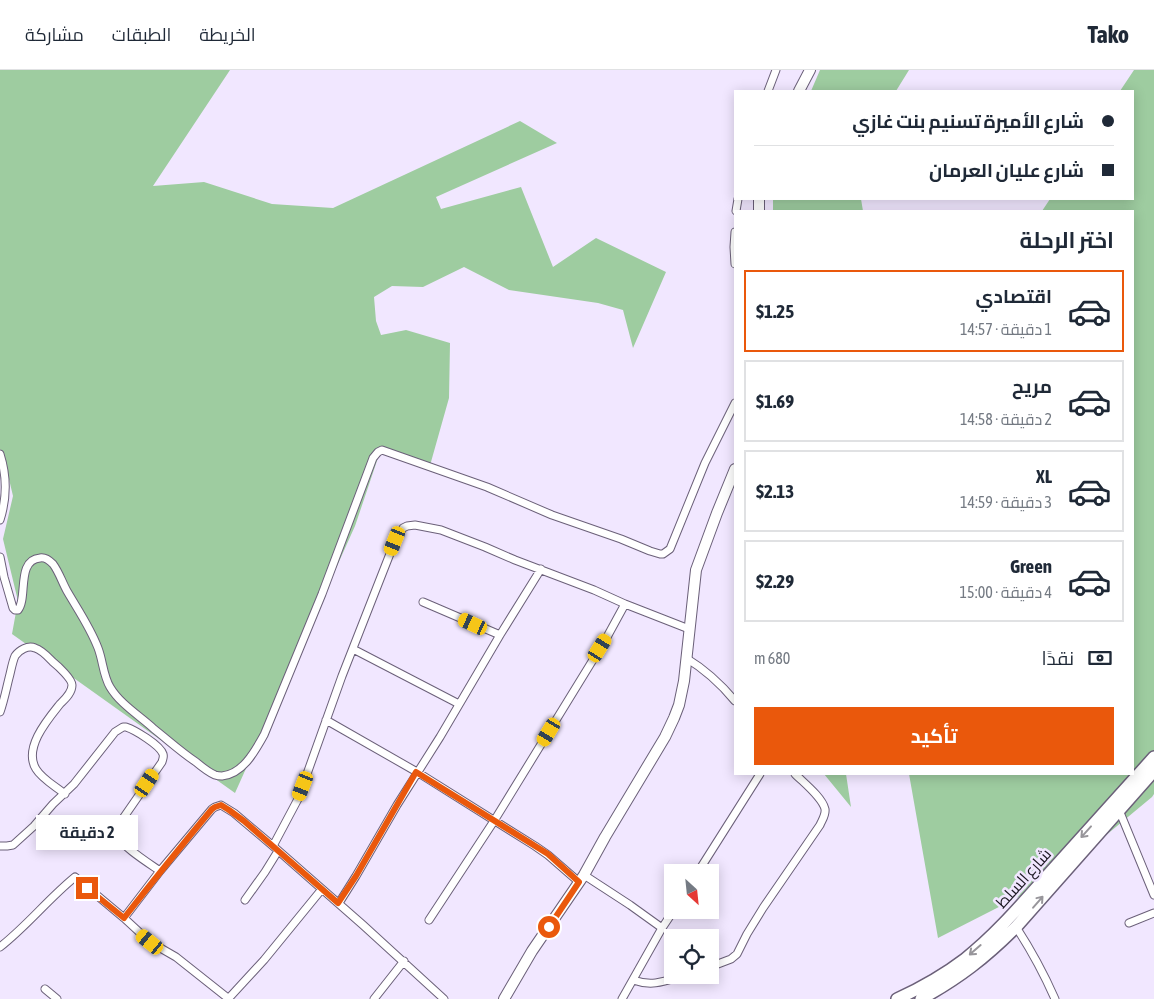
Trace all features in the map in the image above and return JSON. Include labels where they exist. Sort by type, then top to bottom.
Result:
[{"type":"main road","points":[[800,90],[810,70]]},
{"type":"main road","points":[[504,999],[532,951],[581,878],[666,737],[679,705],[684,681],[696,570],[734,471]]},
{"type":"main road","name":"شارع السلط","points":[[896,999],[940,976],[987,939],[1016,911],[1154,757]]},
{"type":"main road","name":"شارع السلط","points":[[921,999],[953,981],[993,950],[1016,927],[1154,772]]},
{"type":"street","points":[[768,90],[776,70]]},
{"type":"street","points":[[0,557],[12,608],[15,610],[18,610],[21,605],[23,584],[29,563],[39,558],[45,558],[51,562],[95,639],[104,675],[114,693],[172,745],[208,771],[217,776],[223,776],[245,764],[264,735],[378,452],[382,450],[487,487],[552,515],[660,554],[667,552],[671,546],[702,472],[734,405]]},
{"type":"street","points":[[0,454],[4,468],[5,497],[0,520]]},
{"type":"street","points":[[245,900],[265,872],[298,799],[326,720],[395,541],[407,526],[414,525],[441,530],[689,629]]},
{"type":"street","points":[[338,903],[540,569]]},
{"type":"street","points":[[423,602],[500,635]]},
{"type":"street","points":[[429,920],[494,820],[607,637],[625,604]]},
{"type":"street","points":[[0,712],[16,654],[28,647],[35,648],[55,663],[71,680],[70,693],[40,730],[32,752],[35,768],[65,794]]},
{"type":"street","points":[[353,649],[459,704]]},
{"type":"street","points":[[686,658],[711,675],[734,700]]},
{"type":"street","points":[[326,720],[494,820],[548,854],[581,878],[630,905],[662,928]]},
{"type":"street","points":[[0,846],[15,843],[34,826],[86,770],[115,732],[124,727],[129,728],[156,746],[163,757],[162,762],[117,827],[116,834],[120,840],[160,871]]},
{"type":"street","points":[[703,864],[759,775]]},
{"type":"street","points":[[719,964],[731,959],[737,954],[762,908],[820,825],[824,816],[825,810],[819,798],[797,775]]},
{"type":"street","points":[[124,918],[160,871],[212,809],[221,805],[322,889],[444,999]]},
{"type":"street","points":[[1119,810],[1154,895]]},
{"type":"street","points":[[0,947],[75,877],[150,942],[176,957],[228,999],[264,960],[322,889]]},
{"type":"street","points":[[1129,923],[1154,913]]},
{"type":"street","points":[[622,999],[668,919]]},
{"type":"street","points":[[1016,927],[1032,952],[1055,999]]},
{"type":"street","points":[[374,999],[404,962]]},
{"type":"street","points":[[633,980],[644,984],[664,981]]},
{"type":"street","points":[[45,989],[57,999]]},
{"type":"green space","points":[[0,70],[230,70],[153,186],[204,182],[272,204],[333,208],[520,121],[557,143],[436,197],[441,209],[521,187],[553,267],[596,238],[666,272],[633,348],[623,310],[598,303],[509,290],[464,267],[423,287],[392,286],[374,297],[376,321],[381,335],[406,330],[450,343],[449,398],[429,469],[382,446],[355,526],[235,793],[12,634],[18,601],[3,539],[13,496],[0,449]]},
{"type":"green space","points":[[820,70],[909,70],[897,90],[811,90]]},
{"type":"green space","points":[[1134,70],[1154,70],[1154,794],[1052,880],[938,938],[909,775],[1134,775],[1134,210],[1043,210],[1049,200],[1134,200],[1134,90],[1121,90]]},
{"type":"green space","points":[[773,200],[861,200],[863,210],[773,210]]},
{"type":"green space","points":[[825,775],[846,775],[851,807]]},
{"type":"route","points":[[87,888],[124,918],[160,871],[212,809],[221,805],[244,821],[338,903],[356,876],[416,772],[548,854],[579,882],[549,927]]}]
